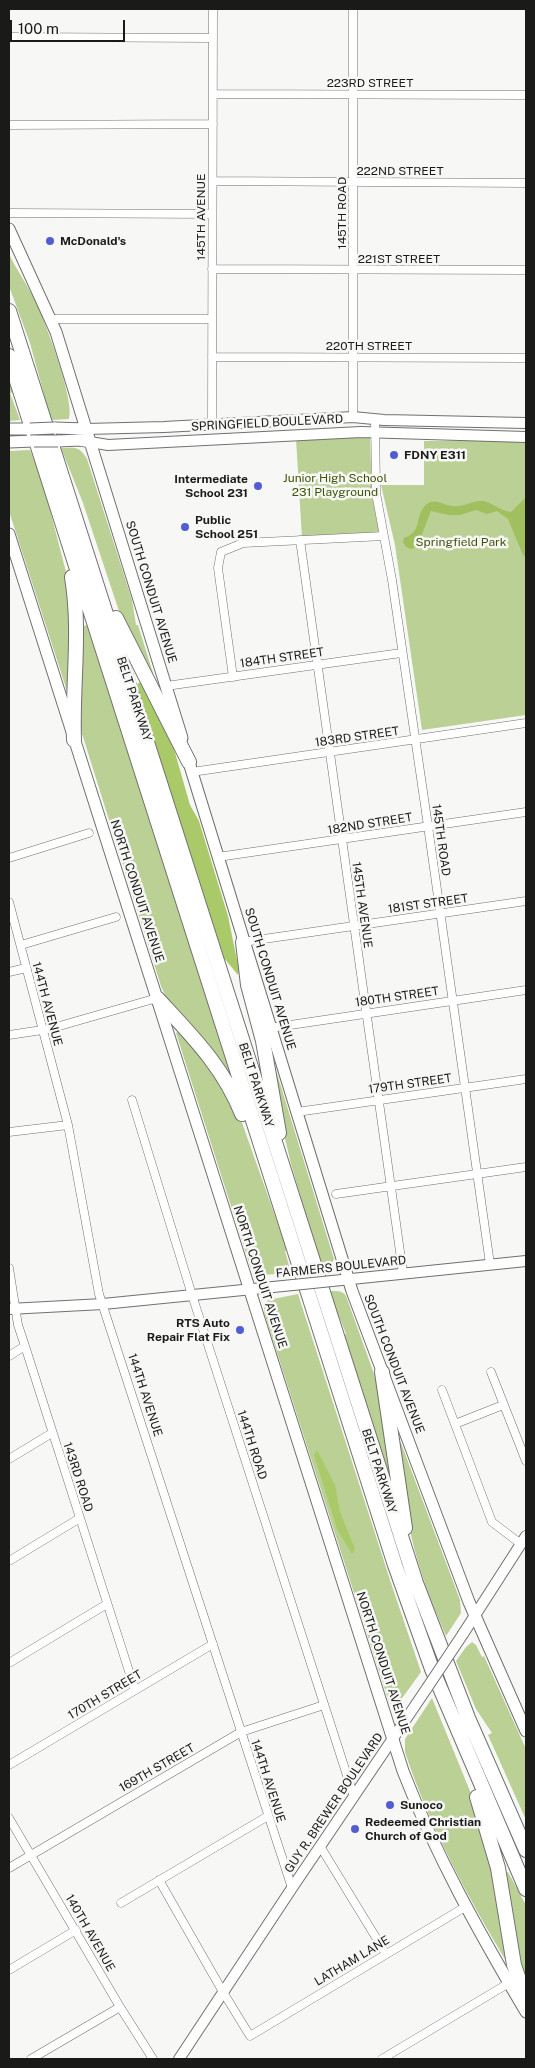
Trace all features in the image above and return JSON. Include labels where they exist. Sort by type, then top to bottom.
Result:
[{"type":"highway","name":"BELT PARKWAY","points":[[9,311],[416,1583],[468,1718],[526,1850]]},
{"type":"highway","name":"BELT PARKWAY","points":[[9,356],[398,1574],[432,1669],[526,1889]]},
{"type":"highway","points":[[78,524],[102,577],[120,628],[190,767]]},
{"type":"highway","points":[[63,525],[76,605],[74,740]]},
{"type":"highway","points":[[243,942],[248,985],[263,1041],[288,1185]]},
{"type":"highway","points":[[157,998],[209,1056],[225,1077],[279,1206]]},
{"type":"highway","points":[[382,1372],[401,1501],[416,1583]]},
{"type":"highway","points":[[456,1725],[494,1855],[514,1965],[526,2000]]},
{"type":"main road","name":"SOUTH CONDUIT AVENUE","points":[[9,229],[51,319],[348,1279],[475,1615],[525,1724]]},
{"type":"main road","name":"SPRINGFIELD BOULEVARD","points":[[9,429],[86,429],[212,425],[353,417],[526,423]]},
{"type":"main road","name":"SPRINGFIELD BOULEVARD","points":[[10,442],[80,440],[108,444],[361,432],[526,437]]},
{"type":"main road","name":"NORTH CONDUIT AVENUE","points":[[9,534],[392,1738],[419,1812],[465,1907],[526,2012]]},
{"type":"main road","name":"FARMERS BOULEVARD","points":[[12,1309],[103,1304],[526,1261]]},
{"type":"main road","name":"GUY R. BREWER BOULEVARD","points":[[179,2059],[524,1540]]},
{"type":"street","name":"145TH AVENUE","points":[[212,425],[213,9]]},
{"type":"street","name":"145TH ROAD","points":[[353,417],[354,9]]},
{"type":"street","points":[[9,37],[213,38]]},
{"type":"street","name":"223RD STREET","points":[[213,94],[526,95]]},
{"type":"street","points":[[9,125],[213,124]]},
{"type":"street","name":"222ND STREET","points":[[213,181],[526,183]]},
{"type":"street","points":[[9,213],[212,214]]},
{"type":"street","name":"221ST STREET","points":[[212,269],[526,270]]},
{"type":"street","points":[[51,319],[212,319]]},
{"type":"street","name":"220TH STREET","points":[[212,357],[526,358]]},
{"type":"street","name":"145TH ROAD","points":[[375,419],[376,493],[441,913],[490,1264]]},
{"type":"street","points":[[233,677],[218,568],[221,552],[243,543],[384,536]]},
{"type":"street","name":"145TH AVENUE","points":[[300,540],[316,665],[403,1273]]},
{"type":"street","name":"184TH STREET","points":[[166,686],[401,653]]},
{"type":"street","name":"183RD STREET","points":[[190,767],[329,752],[526,724]]},
{"type":"street","name":"182ND STREET","points":[[218,857],[526,812]]},
{"type":"street","points":[[9,858],[89,833]]},
{"type":"street","name":"181ST STREET","points":[[243,942],[526,901]]},
{"type":"street","name":"144TH AVENUE","points":[[9,902],[68,1125],[99,1294],[292,1888]]},
{"type":"street","points":[[21,945],[116,917]]},
{"type":"street","points":[[9,972],[26,968]]},
{"type":"street","name":"180TH STREET","points":[[270,1028],[526,990]]},
{"type":"street","points":[[9,1035],[43,1030],[157,998]]},
{"type":"street","name":"179TH STREET","points":[[297,1112],[526,1079]]},
{"type":"street","name":"144TH ROAD","points":[[132,1100],[192,1295],[354,1797]]},
{"type":"street","points":[[9,1132],[68,1125]]},
{"type":"street","points":[[336,1194],[526,1167]]},
{"type":"street","name":"143RD ROAD","points":[[9,1268],[12,1309],[135,1690]]},
{"type":"street","points":[[9,1356],[25,1346]]},
{"type":"street","points":[[491,1372],[526,1461]]},
{"type":"street","points":[[442,1390],[492,1522],[524,1540]]},
{"type":"street","points":[[455,1424],[503,1405]]},
{"type":"street","points":[[9,1458],[52,1432]]},
{"type":"street","points":[[9,1561],[80,1518]]},
{"type":"street","points":[[9,1663],[107,1604]]},
{"type":"street","name":"170TH STREET","points":[[9,1765],[213,1644]]},
{"type":"street","name":"169TH STREET","points":[[9,1868],[241,1732],[324,1704]]},
{"type":"street","points":[[121,1904],[268,1816]]},
{"type":"street","name":"140TH AVENUE","points":[[9,1818],[120,2007],[153,2059]]},
{"type":"street","points":[[320,1846],[386,1954]]},
{"type":"street","points":[[159,1880],[223,1992]]},
{"type":"street","name":"LATHAM LANE","points":[[223,1992],[250,2036],[465,1907]]},
{"type":"street","points":[[9,1970],[76,1930]]},
{"type":"street","points":[[382,2059],[509,1983]]},
{"type":"street","points":[[31,2059],[120,2007]]},
{"type":"green space","points":[[9,254],[34,298],[53,345],[68,396],[69,419],[51,420],[30,343],[9,286]]},
{"type":"green space","points":[[9,377],[13,392],[10,393],[20,420],[9,421]]},
{"type":"green space","name":"Junior High School 231 Playground","points":[[370,437],[372,496],[379,532],[302,538],[296,439]]},
{"type":"green space","name":"Springfield Park","points":[[424,441],[526,441],[526,715],[422,730],[395,545],[381,485],[424,485]]},
{"type":"green space","points":[[61,448],[79,449],[87,459],[132,600],[136,625],[138,625],[153,673],[149,674],[120,614],[83,503]]},
{"type":"green space","points":[[30,450],[43,483],[73,599],[67,691],[9,511],[9,451]]},
{"type":"green space","points":[[87,625],[234,1082],[169,1004],[161,986],[79,724],[82,627]]},
{"type":"green space","points":[[181,1030],[212,1064],[240,1117],[287,1250],[285,1251],[291,1273],[261,1275],[251,1269],[176,1033]]},
{"type":"green space","points":[[271,1054],[334,1259],[329,1269],[322,1270],[291,1164],[280,1117]]},
{"type":"green space","points":[[329,1291],[341,1292],[346,1296],[378,1385],[390,1475],[388,1474],[343,1335],[346,1334]]},
{"type":"green space","points":[[298,1294],[421,1672],[395,1708],[389,1702],[264,1312],[264,1307],[268,1300]]},
{"type":"green space","points":[[399,1443],[401,1443],[460,1600],[461,1613],[446,1636],[428,1592],[410,1531]]},
{"type":"green space","points":[[472,1642],[476,1645],[482,1657],[484,1656],[526,1749],[526,1820],[488,1735],[492,1733],[476,1709],[456,1661]]},
{"type":"green space","points":[[432,1698],[474,1801],[496,1878],[509,1966],[451,1862],[426,1808],[405,1752],[405,1739]]},
{"type":"green space","points":[[508,1872],[526,1905],[526,1993],[503,1874]]},
{"type":"shaded area","points":[[526,497],[526,557],[523,555],[508,519],[497,511],[487,514],[476,510],[460,515],[449,515],[431,511],[417,547],[411,549],[406,547],[403,542],[404,538],[414,532],[421,511],[430,502],[456,506],[483,501],[511,512]]},
{"type":"shaded area","points":[[142,681],[172,742],[190,805],[199,821],[228,916],[239,970],[238,975],[224,958],[136,685]]},
{"type":"shaded area","points":[[317,1450],[335,1485],[340,1512],[355,1549],[352,1554],[337,1529],[314,1455]]},
{"type":"place","name":"McDonald's","points":[[50,241]]},
{"type":"place","name":"FDNY E311","points":[[394,455]]},
{"type":"place","name":"Intermediate School 231","points":[[258,486]]},
{"type":"place","name":"Public School 251","points":[[185,527]]},
{"type":"place","name":"RTS Auto Repair Flat Fix","points":[[240,1330]]},
{"type":"place","name":"Sunoco","points":[[390,1805]]},
{"type":"place","name":"Redeemed Christian Church of God","points":[[355,1829]]}]
